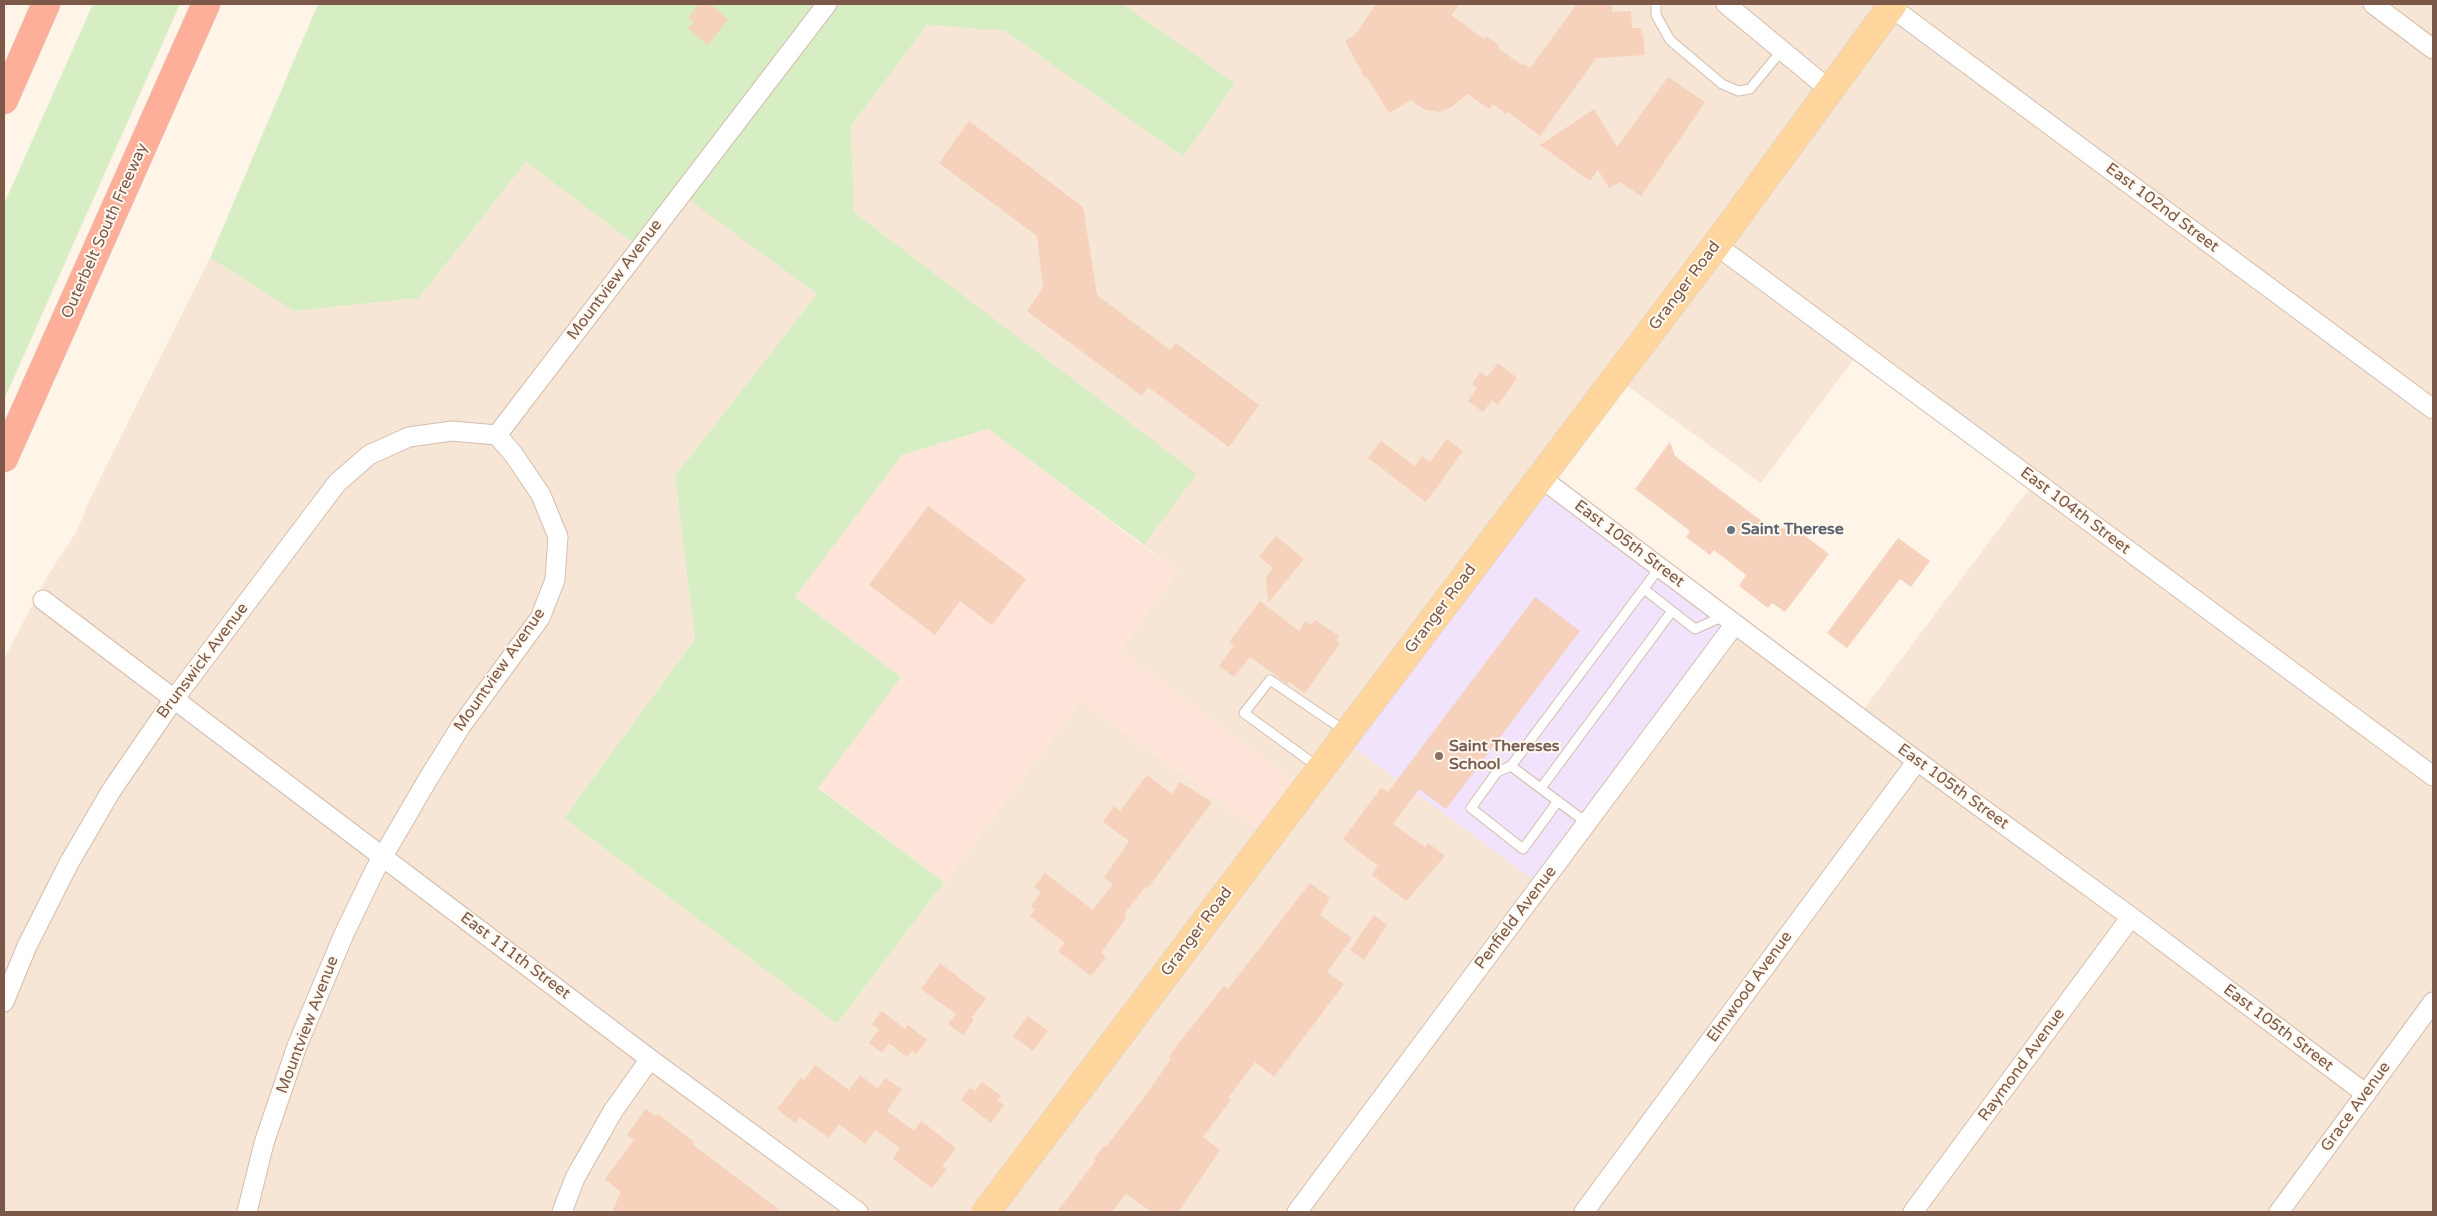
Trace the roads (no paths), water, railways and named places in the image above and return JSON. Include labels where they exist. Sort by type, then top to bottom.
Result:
[{"type":"highway","points":[[7,92],[46,4]]},
{"type":"highway","points":[[7,92],[50,4]]},
{"type":"highway","name":"Outerbelt South Freeway","points":[[4,458],[206,4]]},
{"type":"highway","points":[[159,110],[193,67],[226,4]]},
{"type":"main road","name":"Granger Road","points":[[986,1212],[1716,245],[1831,91],[1892,5]]},
{"type":"street","name":"Mountview Avenue","points":[[247,1212],[264,1143],[297,1046],[344,934],[383,856],[461,726],[540,618],[555,580],[558,536],[541,495],[514,455],[497,434],[827,4]]},
{"type":"street","points":[[1726,4],[1831,91]]},
{"type":"street","points":[[2373,4],[2433,49]]},
{"type":"street","name":"East 102nd Street","points":[[1892,5],[2433,408]]},
{"type":"street","name":"East 104th Street","points":[[1716,245],[2433,776]]},
{"type":"street","name":"Brunswick Avenue","points":[[4,1002],[27,946],[69,863],[111,791],[174,698],[337,483],[369,455],[409,437],[452,431],[497,434]]},
{"type":"street","name":"East 105th Street","points":[[1541,478],[1917,761],[2131,917],[2366,1094]]},
{"type":"street","name":"East 111th Street","points":[[43,600],[650,1059],[858,1212]]},
{"type":"street","name":"Penfield Avenue","points":[[1297,1212],[1587,823],[1730,620]]},
{"type":"street","name":"Elmwood Avenue","points":[[1584,1212],[1917,761]]},
{"type":"street","name":"Raymond Avenue","points":[[1913,1212],[2131,917]]},
{"type":"street","name":"Grace Avenue","points":[[2279,1212],[2433,1002]]},
{"type":"street","points":[[562,1212],[575,1178],[613,1112],[650,1059]]},
{"type":"lane","points":[[1656,4],[1656,15],[1670,40],[1722,84],[1738,91],[1750,89],[1782,50]]},
{"type":"lane","points":[[1558,801],[1523,849],[1471,808],[1497,772],[1511,766],[1660,567]]},
{"type":"lane","points":[[1644,589],[1695,629],[1730,620]]},
{"type":"lane","points":[[1541,788],[1672,611]]},
{"type":"lane","points":[[1320,768],[1244,713],[1270,680],[1347,733]]},
{"type":"lane","points":[[1511,766],[1587,823]]},
{"type":"place","name":"Saint Therese","points":[[1731,530]]},
{"type":"place","name":"Saint Thereses School","points":[[1439,756]]}]
